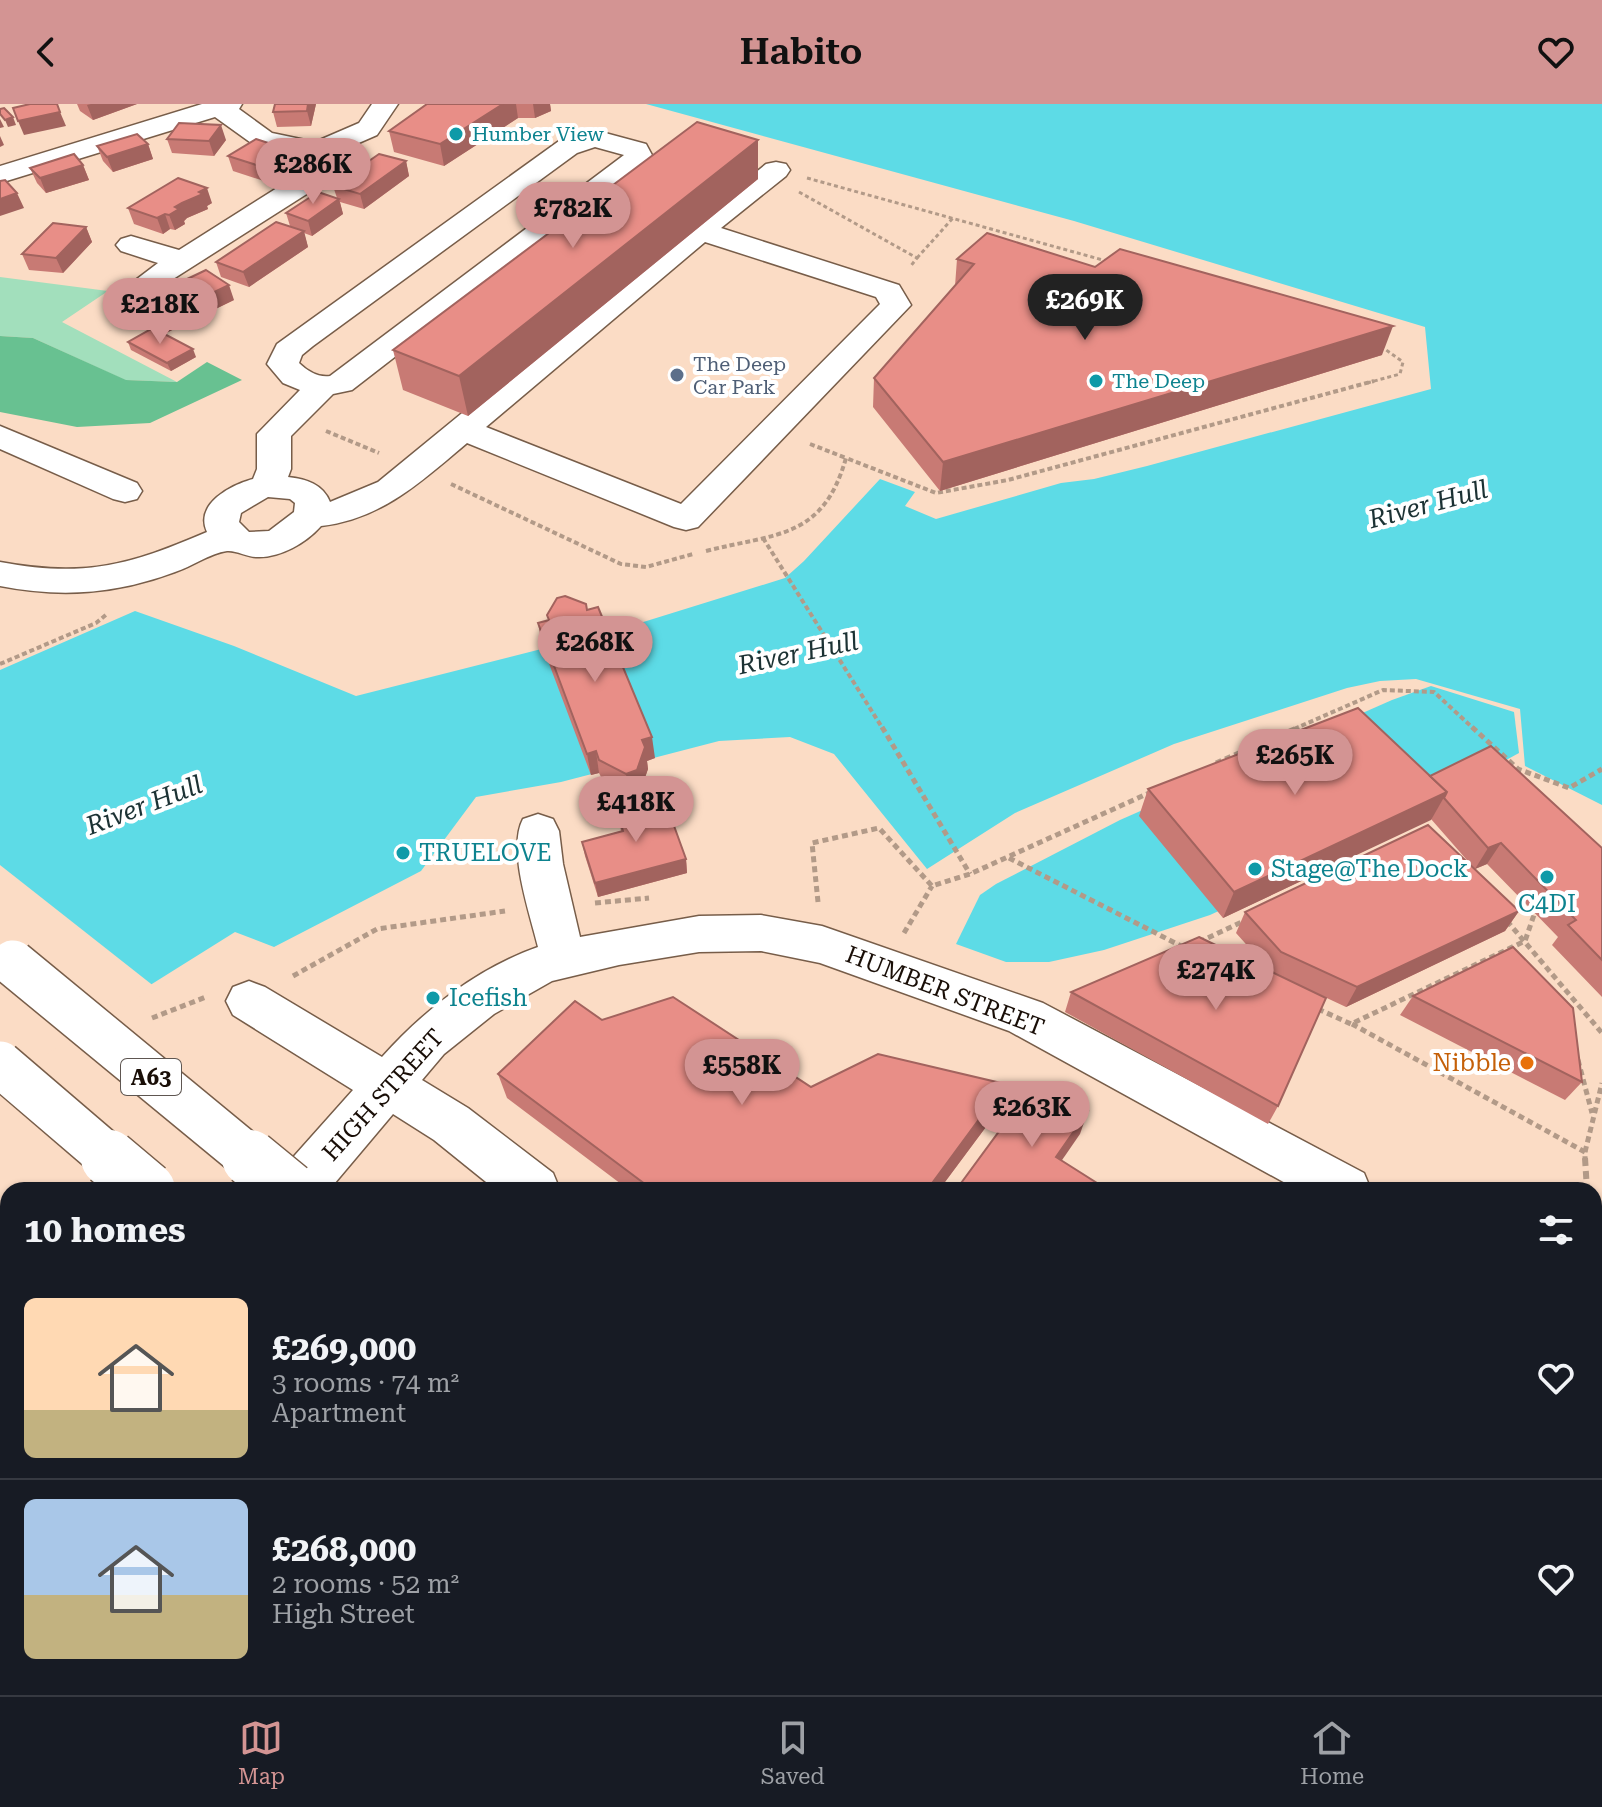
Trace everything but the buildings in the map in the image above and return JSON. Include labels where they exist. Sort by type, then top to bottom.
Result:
[{"type":"main road","points":[[318,151],[368,129],[385,104]]},
{"type":"main road","points":[[0,175],[224,106],[263,139],[326,155],[325,164],[314,177],[148,282]]},
{"type":"main road","points":[[267,486],[274,469],[274,434],[322,387],[341,383],[639,157],[636,150],[594,138],[568,147],[302,339],[288,351],[283,364],[294,376],[322,387]]},
{"type":"main road","points":[[313,515],[343,512],[390,490],[776,170]]},
{"type":"main road","points":[[461,429],[686,519],[896,305],[888,291],[700,231]]},
{"type":"main road","points":[[131,245],[181,260]]},
{"type":"main road","points":[[0,436],[125,491]]},
{"type":"main road","points":[[267,486],[296,488],[309,495],[314,505],[313,515],[295,534],[269,543],[242,543],[225,533],[221,518],[225,508],[247,492],[267,486]]},
{"type":"main road","points":[[0,574],[64,583],[117,578],[154,570],[220,540],[225,533]]},
{"type":"main road","points":[[538,831],[541,864],[563,959]]},
{"type":"main road","name":"HUMBER STREET","points":[[699,934],[761,933],[822,945],[1026,1017],[1331,1182]]},
{"type":"main road","name":"HIGH STREET","points":[[304,1182],[427,1040],[478,1000],[541,965],[619,946],[699,934]]},
{"type":"main road","name":"A63","points":[[0,953],[279,1182]]},
{"type":"main road","points":[[249,1001],[451,1124],[525,1182]]},
{"type":"main road","points":[[0,1064],[138,1182]]},
{"type":"path","points":[[776,170],[1117,264]]},
{"type":"path","points":[[776,170],[787,186],[917,258]]},
{"type":"path","points":[[888,291],[953,218]]},
{"type":"path","points":[[291,417],[418,469],[621,564],[646,567],[784,533],[824,512],[841,485],[846,458],[936,493],[1008,480],[1400,374],[1403,362],[1378,344]]},
{"type":"path","points":[[763,538],[862,694],[970,874],[1149,793]]},
{"type":"path","points":[[0,664],[96,623],[154,570]]},
{"type":"path","points":[[1206,767],[1383,690],[1434,692],[1518,769],[1569,788],[1602,769]]},
{"type":"path","points":[[1008,857],[1199,955]]},
{"type":"path","points":[[884,965],[932,886]]},
{"type":"path","points":[[1351,1024],[1525,941],[1535,912]]},
{"type":"path","points":[[1171,955],[1257,915]]},
{"type":"path","points":[[1506,920],[1602,1033]]},
{"type":"path","points":[[1540,980],[1549,971]]},
{"type":"path","points":[[1310,1005],[1351,1024],[1585,1152]]},
{"type":"path","points":[[1577,1055],[1592,1113]]},
{"type":"path","points":[[1587,1182],[1585,1152],[1592,1113],[1602,1083]]},
{"type":"green space","points":[[0,277],[108,291],[62,322],[177,382],[125,380],[33,338],[0,336]]},
{"type":"green space","points":[[0,336],[33,338],[126,380],[177,382],[207,362],[242,380],[150,423],[77,427],[0,412]]},
{"type":"water","name":"River Hull","points":[[646,104],[1602,104],[1602,805],[1525,766],[1520,709],[1416,679],[1380,681],[1347,688],[1174,744],[1015,813],[927,869],[834,754],[790,737],[719,741],[561,782],[476,797],[421,871],[274,947],[235,932],[0,1079],[0,670],[135,611],[234,646],[356,696],[624,628],[785,578],[880,479],[915,492],[905,506],[936,519],[1061,483],[1094,479],[1147,466],[1431,389],[1425,327],[1074,221]]},
{"type":"water","points":[[1431,686],[1514,712],[1519,753],[1292,877],[1210,915],[1104,950],[1049,962],[1006,962],[956,944],[980,895],[996,884],[1120,820],[1392,700]]},
{"type":"pier","points":[[0,865],[155,987],[0,1083]]},
{"type":"place","name":"Humber View","points":[[456,134]]},
{"type":"place","name":"The Deep Car Park","points":[[677,375]]},
{"type":"place","name":"The Deep","points":[[1096,381]]},
{"type":"place","name":"TRUELOVE","points":[[403,853]]},
{"type":"place","name":"Stage@The Dock","points":[[1255,869]]},
{"type":"place","name":"C4DI","points":[[1547,877]]},
{"type":"place","name":"Icefish","points":[[433,998]]},
{"type":"place","name":"Nibble","points":[[1527,1063]]}]
